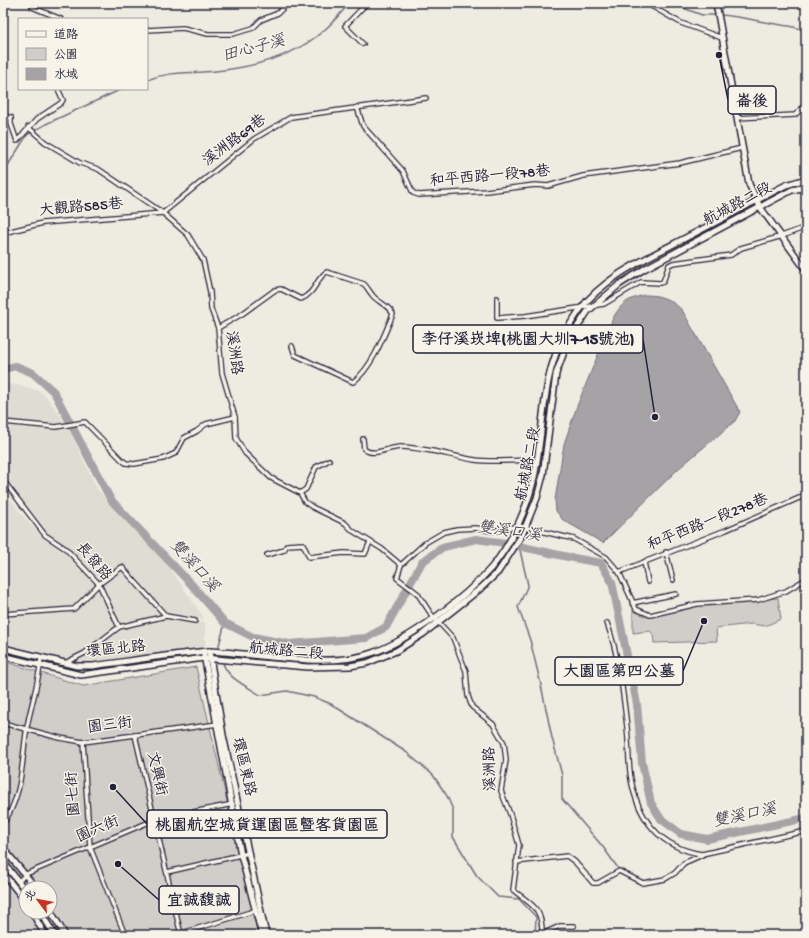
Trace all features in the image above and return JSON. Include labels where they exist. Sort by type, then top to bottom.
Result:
[{"type":"street","points":[[32,3],[32,7],[56,18]]},
{"type":"street","points":[[148,30],[183,28],[208,34],[237,33],[253,28],[261,20],[278,14],[288,3]]},
{"type":"street","points":[[363,44],[345,26],[367,3]]},
{"type":"street","points":[[646,3],[681,23],[722,38]]},
{"type":"street","points":[[784,3],[806,4]]},
{"type":"street","points":[[716,4],[749,184],[760,207],[806,270]]},
{"type":"street","points":[[3,118],[11,117],[11,124],[17,141],[37,119],[61,103],[63,100],[58,90]]},
{"type":"street","name":"溪洲路69巷","points":[[163,213],[254,139],[284,120],[291,117],[358,107],[386,105],[426,98]]},
{"type":"street","points":[[737,118],[795,115],[806,104]]},
{"type":"street","name":"和平西路一段78巷","points":[[358,107],[364,126],[403,171],[413,194],[419,195],[486,191],[535,185],[548,186],[582,176],[680,163],[742,148]]},
{"type":"street","name":"溪洲路","points":[[28,128],[45,142],[80,162],[98,169],[163,213],[188,235],[203,260],[210,292],[211,309],[218,328],[222,373],[235,417],[236,438],[245,453],[272,478],[300,493],[305,502],[312,507],[328,516],[342,520],[401,564],[397,578],[417,593],[438,623],[457,645],[466,671],[468,696],[472,707],[493,724],[504,743],[506,760],[500,791],[518,839],[513,890],[530,902],[534,907],[541,920],[542,934]]},
{"type":"street","name":"航城路二段","points":[[206,652],[224,652],[294,659],[358,657],[372,653],[398,641],[434,617],[487,572],[506,546],[516,527],[531,492],[537,462],[546,388],[551,365],[557,347],[581,308],[615,278],[756,200],[786,185],[806,179]]},
{"type":"street","name":"航城路二段","points":[[207,659],[225,659],[308,667],[330,667],[368,663],[396,652],[438,623],[498,572],[522,535],[537,498],[543,475],[556,374],[564,352],[574,332],[588,311],[620,284],[638,273],[792,190],[806,187]]},
{"type":"street","name":"大觀路585巷","points":[[3,233],[43,223],[163,213]]},
{"type":"street","points":[[497,298],[497,318],[525,316],[604,304],[642,282],[663,282],[669,265],[673,263],[731,255],[741,248],[806,227]]},
{"type":"street","points":[[218,328],[242,314],[275,290],[281,289],[301,299],[309,296],[323,275],[327,272],[364,284],[368,287],[372,295],[393,314],[378,348],[361,374],[350,383],[295,355],[292,346]]},
{"type":"street","points":[[3,422],[56,427],[85,422],[122,460],[126,463],[134,464],[163,459],[176,453],[184,438],[206,424],[235,417]]},
{"type":"street","points":[[362,439],[364,449],[367,452],[399,447],[477,460],[518,459],[537,462]]},
{"type":"street","points":[[300,493],[306,488],[316,466],[329,460]]},
{"type":"street","name":"長發路","points":[[3,480],[45,534],[66,549],[100,584],[119,627]]},
{"type":"street","name":"和平西路一段278巷","points":[[619,572],[666,552],[726,530],[806,495]]},
{"type":"street","points":[[401,564],[425,543],[444,532],[457,529],[476,528],[492,531],[525,527],[574,539],[606,557],[619,572],[636,609],[650,615],[697,604],[758,600],[786,591],[806,579]]},
{"type":"street","points":[[267,555],[284,550],[287,545],[300,543],[303,544],[309,557],[344,553],[365,554],[370,542]]},
{"type":"street","points":[[666,552],[673,580]]},
{"type":"street","points":[[644,562],[648,582]]},
{"type":"street","points":[[3,614],[74,609],[100,584],[122,567],[166,616]]},
{"type":"street","points":[[632,603],[676,594]]},
{"type":"street","points":[[65,663],[85,653],[119,627],[166,616],[195,621]]},
{"type":"street","points":[[607,623],[613,641],[623,693],[631,778],[637,799],[645,818],[655,833],[677,848],[688,852],[702,854]]},
{"type":"street","name":"環區北路","points":[[3,648],[76,666],[93,666],[206,652]]},
{"type":"street","name":"環區東路","points":[[206,652],[241,855],[266,935]]},
{"type":"street","name":"環區北路","points":[[3,656],[81,675],[207,659]]},
{"type":"street","points":[[3,824],[11,812],[21,784],[27,728],[41,658]]},
{"type":"street","name":"園三街","points":[[3,723],[27,728],[60,738],[83,742],[219,724]]},
{"type":"street","name":"環區東路","points":[[219,724],[249,852],[262,935]]},
{"type":"street","name":"文興街","points":[[135,735],[167,872],[179,934]]},
{"type":"street","name":"園七街","points":[[83,742],[90,847],[125,935]]},
{"type":"street","name":"園六街","points":[[20,880],[26,874],[154,820],[232,805],[238,802]]},
{"type":"street","points":[[516,862],[567,856],[575,862],[593,883],[598,883],[620,871],[643,883],[665,879],[675,873],[684,863],[702,854],[806,831]]},
{"type":"street","points":[[3,848],[30,880]]},
{"type":"street","points":[[167,872],[249,852]]},
{"type":"street","points":[[3,862],[18,880]]},
{"type":"street","points":[[3,873],[18,892]]},
{"type":"street","points":[[179,934],[258,909]]},
{"type":"street","points":[[37,920],[45,935]]},
{"type":"street","points":[[45,920],[55,935]]},
{"type":"street","points":[[56,920],[65,935]]},
{"type":"street","points":[[542,934],[560,926],[574,926]]},
{"type":"shaded area","points":[[3,384],[20,385],[39,391],[46,396],[66,424],[57,425],[3,419]]},
{"type":"shaded area","points":[[3,424],[55,430],[69,429],[97,489],[167,564],[204,618],[202,620],[166,614],[122,565],[100,582],[67,547],[46,532],[3,476]]},
{"type":"shaded area","points":[[3,487],[18,510],[43,538],[66,554],[98,584],[73,607],[3,612]]},
{"type":"shaded area","points":[[122,569],[164,615],[119,626],[100,585]]},
{"type":"shaded area","points":[[99,586],[118,626],[85,653],[65,662],[3,645],[3,615],[74,610]]},
{"type":"shaded area","points":[[166,617],[205,623],[205,648],[94,664],[69,662],[85,654],[101,643],[109,633],[119,628]]},
{"type":"green space","points":[[778,598],[781,619],[765,626],[751,624],[716,628],[717,641],[654,643],[653,634],[650,631],[633,633],[633,609],[651,617],[697,605]]},
{"type":"green space","points":[[3,661],[83,686],[196,667],[258,935],[3,935]]},
{"type":"water","points":[[645,295],[665,298],[682,310],[740,412],[735,421],[678,469],[603,543],[563,520],[556,511],[555,500],[564,444],[577,406],[613,318],[622,305],[626,302]]},
{"type":"waterway","name":"田心子溪","points":[[148,80],[166,75],[244,67],[286,54],[312,40],[330,25],[350,3]]},
{"type":"waterway","name":"田心子溪","points":[[670,3],[702,15],[716,15]]},
{"type":"waterway","name":"田心子溪","points":[[720,15],[793,27],[806,31]]},
{"type":"waterway","name":"田心子溪","points":[[3,173],[27,135],[48,123],[120,90]]},
{"type":"waterway","name":"雙溪口溪","points":[[3,369],[16,366],[33,373],[54,392],[111,500],[191,584],[225,623],[253,637],[289,644],[366,638],[386,627],[422,562],[443,547],[476,539],[505,543],[601,563],[612,582],[637,704],[642,763],[651,803],[661,819],[681,834],[707,839],[806,818]]},
{"type":"waterway","points":[[519,546],[528,585],[518,607],[530,640],[562,775],[562,799],[603,847],[620,871]]},
{"type":"waterway","points":[[220,650],[219,645],[225,623]]},
{"type":"waterway","points":[[223,662],[228,673],[243,685],[260,695],[287,691],[314,697],[331,704],[406,752],[433,775],[447,796],[453,810],[453,837],[477,876],[498,897],[519,899],[536,917],[535,935]]},
{"type":"waterway","points":[[679,870],[687,864],[705,856]]},
{"type":"waterway","points":[[633,880],[642,885],[668,880],[673,876]]},
{"type":"place","name":"崙後","points":[[719,55]]},
{"type":"place","name":"李仔溪崁埤(桃園大圳7-15號池)","points":[[655,417]]},
{"type":"place","name":"大園區第四公墓","points":[[704,621]]},
{"type":"place","name":"桃園航空城貨運園區暨客貨園區","points":[[113,787]]},
{"type":"place","name":"宜誠馥誠","points":[[118,864]]}]
